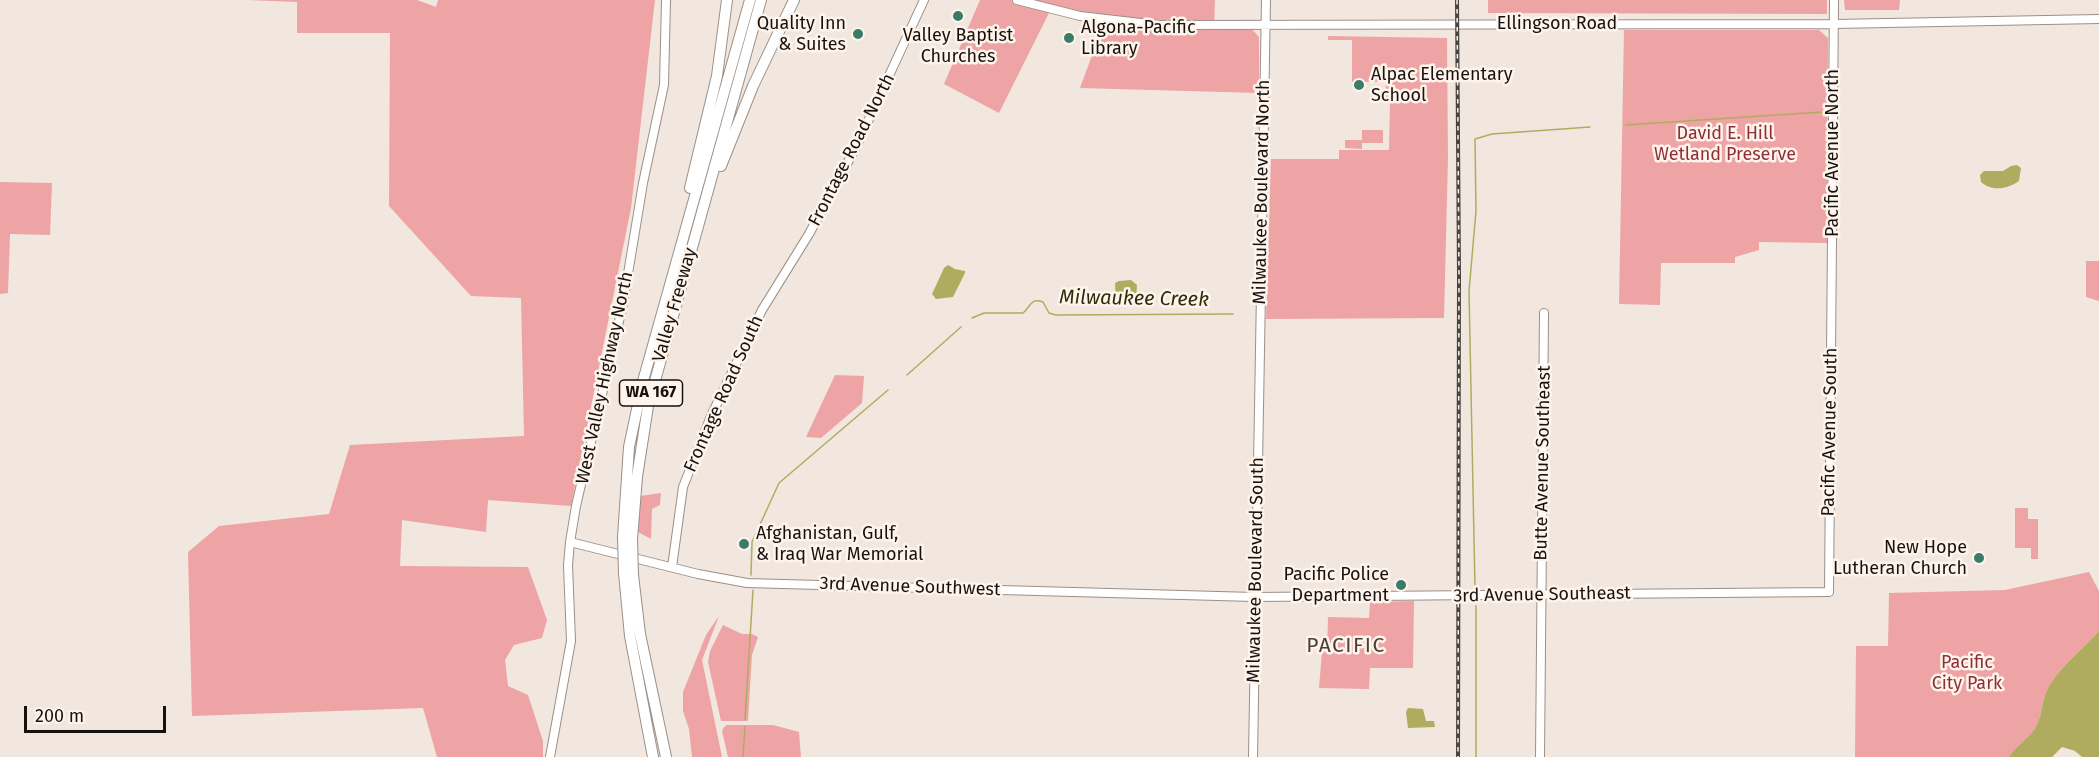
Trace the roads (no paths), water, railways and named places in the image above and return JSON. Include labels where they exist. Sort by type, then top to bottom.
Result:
[{"type":"highway","points":[[657,326],[662,293],[712,97],[727,0]]},
{"type":"highway","name":"Valley Freeway","points":[[653,757],[630,636],[629,447],[657,326],[750,0]]},
{"type":"highway","name":"Valley Freeway","points":[[628,538],[648,406],[761,0]]},
{"type":"highway","points":[[690,251],[731,136],[794,0]]},
{"type":"highway","name":"Valley Freeway","points":[[628,574],[666,757]]},
{"type":"street","name":"West Valley Highway North","points":[[550,757],[571,641],[568,565],[570,542],[576,506],[622,310],[643,183],[664,86],[666,0]]},
{"type":"street","name":"Frontage Road North","points":[[809,234],[856,147],[924,0]]},
{"type":"street","name":"Ellingson Road","points":[[1017,0],[1080,16],[1158,25],[1834,24],[2099,19]]},
{"type":"street","name":"Milwaukee Boulevard North","points":[[1259,384],[1266,0]]},
{"type":"street","name":"Pacific Avenue North","points":[[1832,307],[1834,0]]},
{"type":"street","name":"Frontage Road South","points":[[672,567],[683,487],[694,455],[750,334],[809,234]]},
{"type":"street","name":"Pacific Avenue South","points":[[1829,592],[1832,307]]},
{"type":"street","name":"Butte Avenue Southeast","points":[[1540,757],[1544,313]]},
{"type":"street","name":"Milwaukee Boulevard South","points":[[1253,757],[1259,384]]},
{"type":"street","name":"3rd Avenue Southwest","points":[[570,542],[717,578],[747,582],[1254,597]]},
{"type":"street","name":"3rd Avenue Southeast","points":[[1254,597],[1829,592]]},
{"type":"water","points":[[2017,165],[2021,168],[2019,181],[2015,184],[1995,188],[1981,182],[1980,175],[1984,171],[2003,171]]},
{"type":"water","points":[[948,265],[965,271],[965,273],[953,297],[936,299],[932,294],[944,268]]},
{"type":"water","points":[[1131,280],[1137,285],[1136,304],[1116,304],[1115,283]]},
{"type":"water","points":[[2099,631],[2099,757],[2082,757],[2075,751],[2062,747],[2052,757],[2009,757],[2034,730],[2039,720],[2046,691],[2054,678]]},
{"type":"water","points":[[1408,708],[1423,709],[1426,721],[1434,721],[1435,727],[1408,728],[1406,712]]},
{"type":"waterway","points":[[1626,125],[1822,112]]},
{"type":"waterway","points":[[1475,588],[1469,291],[1476,211],[1475,139],[1492,134],[1590,127]]},
{"type":"waterway","name":"Milwaukee Creek","points":[[972,318],[984,313],[1023,313],[1031,303],[1036,301],[1043,302],[1049,313],[1056,315],[1233,314]]},
{"type":"waterway","name":"Milwaukee Creek","points":[[907,375],[961,327]]},
{"type":"waterway","name":"Milwaukee Creek","points":[[751,575],[752,542],[779,483],[888,390]]},
{"type":"waterway","name":"Milwaukee Creek","points":[[745,719],[753,590]]},
{"type":"waterway","points":[[1476,606],[1476,757]]},
{"type":"waterway","name":"Milwaukee Creek","points":[[743,757],[745,727]]},
{"type":"railway","points":[[1457,0],[1458,757]]},
{"type":"place","name":"Valley Baptist Churches","points":[[958,16]]},
{"type":"place","name":"Quality Inn & Suites","points":[[858,34]]},
{"type":"place","name":"Algona-Pacific Library","points":[[1069,38]]},
{"type":"place","name":"Alpac Elementary School","points":[[1359,85]]},
{"type":"place","name":"Afghanistan, Gulf, & Iraq War Memorial","points":[[744,544]]},
{"type":"place","name":"New Hope Lutheran Church","points":[[1979,558]]},
{"type":"place","name":"Pacific Police Department","points":[[1401,585]]},
{"type":"district","name":"PACIFIC","points":[[1346,646]]},
{"type":"park label","name":"David E. Hill Wetland Preserve","points":[[1725,144]]},
{"type":"park label","name":"Pacific City Park","points":[[1967,673]]}]
